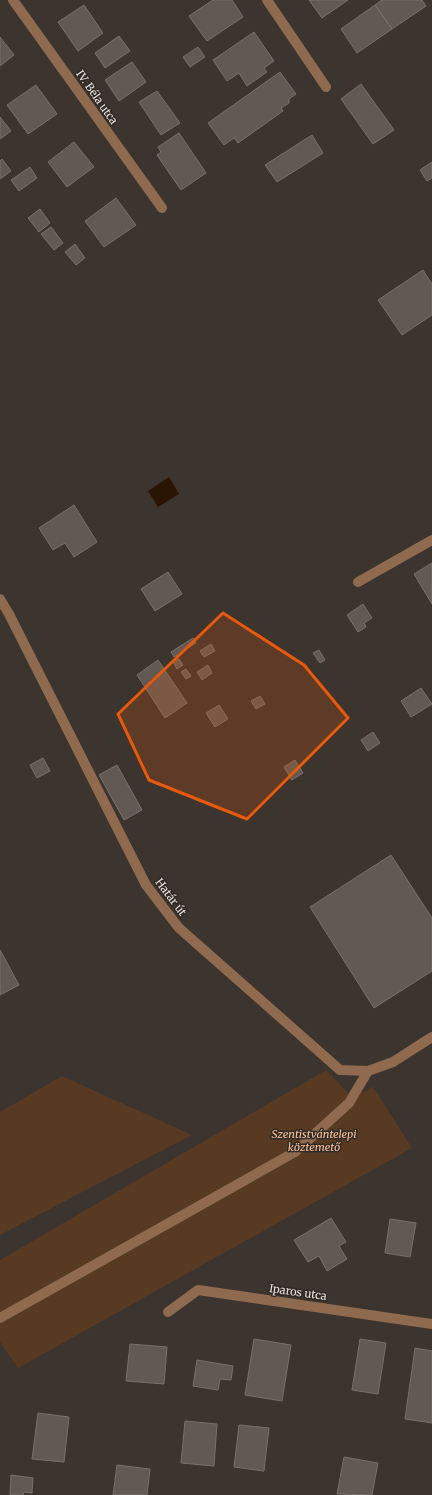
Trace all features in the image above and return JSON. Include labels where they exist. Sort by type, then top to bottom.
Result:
[{"type":"street","name":"IV. Béla utca","points":[[13,0],[162,208]]},
{"type":"street","points":[[267,0],[326,86]]},
{"type":"street","points":[[358,582],[432,540]]},
{"type":"street","name":"Határ út","points":[[0,599],[10,614],[146,885],[179,928],[340,1070],[368,1071],[393,1062],[432,1037]]},
{"type":"street","points":[[0,1318],[295,1152],[349,1103],[368,1071]]},
{"type":"street","name":"Iparos utca","points":[[168,1312],[198,1290],[432,1324]]},
{"type":"highlighted area","points":[[223,613],[304,665],[348,718],[247,819],[149,780],[118,714]]},
{"type":"green space","name":"Szentistvántelepi köztemető","points":[[326,1070],[353,1098],[373,1087],[412,1148],[18,1368],[0,1342],[0,1260]]},
{"type":"green space","points":[[62,1076],[192,1135],[0,1235],[0,1112]]},
{"type":"shaded area","points":[[169,477],[179,494],[158,507],[148,491]]},
{"type":"building","points":[[213,0],[232,0],[243,17],[207,41],[189,16]]},
{"type":"building","points":[[309,0],[348,0],[322,18]]},
{"type":"building","points":[[382,0],[422,0],[426,6],[392,29],[375,5]]},
{"type":"building","points":[[84,5],[103,33],[78,51],[58,22]]},
{"type":"building","points":[[375,5],[392,29],[357,53],[341,29]]},
{"type":"building","points":[[254,32],[274,61],[264,68],[267,72],[247,86],[239,73],[227,81],[213,60]]},
{"type":"building","points":[[119,36],[130,51],[105,68],[95,53]]},
{"type":"building","points":[[0,37],[14,55],[0,66]]},
{"type":"building","points":[[198,47],[205,57],[190,67],[183,57]]},
{"type":"building","points":[[132,62],[146,82],[119,101],[105,80]]},
{"type":"building","points":[[280,72],[296,94],[289,99],[289,103],[281,108],[283,111],[238,143],[234,138],[224,145],[208,123]]},
{"type":"building","points":[[361,84],[394,130],[373,144],[341,99]]},
{"type":"building","points":[[36,85],[57,114],[28,134],[7,105]]},
{"type":"building","points":[[157,91],[180,123],[161,135],[139,102]]},
{"type":"building","points":[[0,117],[11,131],[0,139]]},
{"type":"building","points":[[179,133],[206,173],[181,190],[157,155],[161,152],[158,147]]},
{"type":"building","points":[[312,135],[323,153],[277,182],[265,165]]},
{"type":"building","points":[[74,142],[94,167],[67,187],[48,162]]},
{"type":"building","points":[[2,159],[11,171],[0,179],[0,161]]},
{"type":"building","points":[[432,162],[432,178],[427,181],[420,170]]},
{"type":"building","points":[[30,167],[37,178],[19,191],[11,180]]},
{"type":"building","points":[[116,198],[136,225],[104,247],[85,221]]},
{"type":"building","points":[[40,209],[50,223],[39,232],[28,218]]},
{"type":"building","points":[[51,227],[63,243],[54,250],[41,234]]},
{"type":"building","points":[[75,244],[85,258],[76,265],[65,252]]},
{"type":"building","points":[[423,270],[432,284],[432,315],[402,335],[378,300]]},
{"type":"building","points":[[74,505],[97,542],[74,557],[65,543],[53,550],[39,528]]},
{"type":"building","points":[[432,563],[432,604],[414,574]]},
{"type":"building","points":[[168,572],[182,594],[155,611],[141,589]]},
{"type":"building","points":[[363,604],[372,618],[364,623],[366,627],[358,632],[347,615]]},
{"type":"building","points":[[193,638],[196,643],[174,657],[171,652]]},
{"type":"building","points":[[211,644],[215,651],[204,657],[200,651]]},
{"type":"building","points":[[319,650],[325,660],[320,663],[313,653]]},
{"type":"building","points":[[179,659],[183,665],[177,669],[173,662]]},
{"type":"building","points":[[158,660],[187,703],[165,718],[137,675]]},
{"type":"building","points":[[208,665],[212,673],[202,680],[197,672]]},
{"type":"building","points":[[186,669],[191,676],[186,679],[181,672]]},
{"type":"building","points":[[421,688],[432,704],[411,717],[401,701]]},
{"type":"building","points":[[260,696],[265,704],[256,709],[251,701]]},
{"type":"building","points":[[219,705],[228,719],[215,727],[206,713]]},
{"type":"building","points":[[373,732],[380,743],[368,751],[361,740]]},
{"type":"building","points":[[43,758],[50,771],[37,778],[30,765]]},
{"type":"building","points":[[295,760],[303,773],[292,780],[284,767]]},
{"type":"building","points":[[117,765],[142,810],[124,820],[99,775]]},
{"type":"building","points":[[391,855],[432,918],[432,971],[374,1008],[310,907]]},
{"type":"building","points":[[0,950],[19,985],[0,995]]},
{"type":"building","points":[[331,1218],[346,1242],[339,1246],[347,1259],[327,1271],[319,1256],[308,1262],[294,1240]]},
{"type":"building","points":[[390,1219],[416,1223],[410,1257],[385,1253]]},
{"type":"building","points":[[254,1339],[291,1345],[282,1401],[245,1395]]},
{"type":"building","points":[[360,1339],[386,1343],[378,1394],[352,1390]]},
{"type":"building","points":[[130,1344],[167,1347],[164,1384],[126,1381]]},
{"type":"building","points":[[415,1348],[432,1351],[432,1423],[405,1419]]},
{"type":"building","points":[[197,1360],[233,1366],[231,1380],[220,1379],[218,1390],[193,1386]]},
{"type":"building","points":[[38,1413],[69,1417],[64,1462],[32,1459]]},
{"type":"building","points":[[185,1421],[217,1424],[214,1466],[181,1463]]},
{"type":"building","points":[[239,1425],[269,1428],[264,1471],[234,1467]]},
{"type":"building","points":[[344,1457],[378,1463],[372,1495],[337,1494]]},
{"type":"building","points":[[117,1465],[150,1469],[147,1495],[113,1495]]},
{"type":"building","points":[[11,1475],[33,1478],[32,1493],[24,1492],[23,1495],[10,1495]]}]
